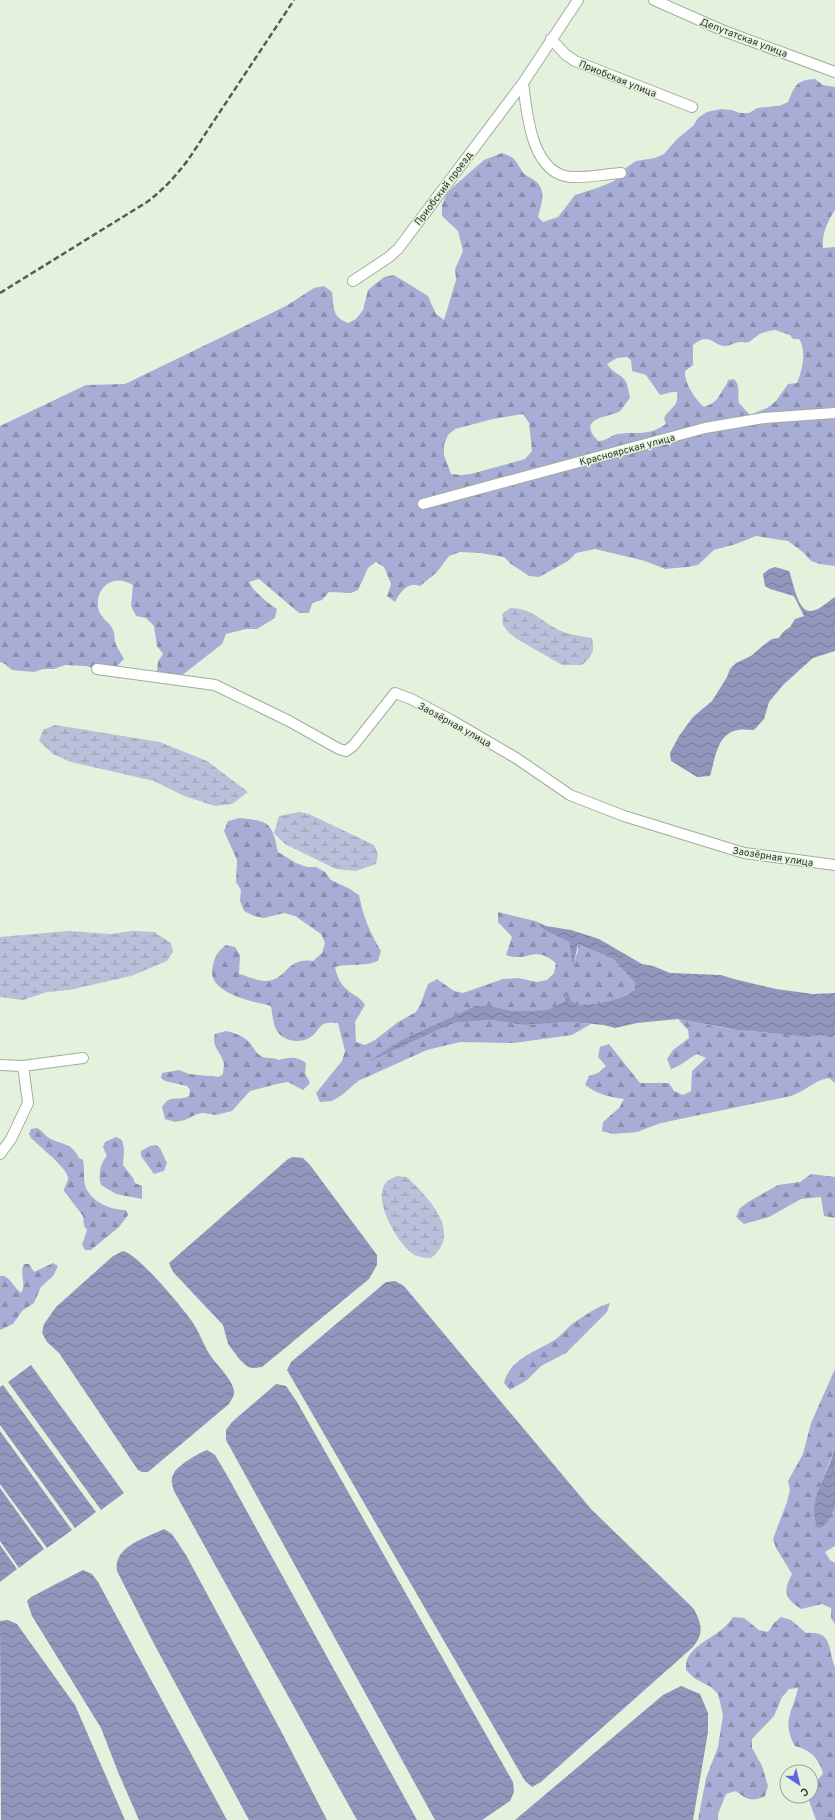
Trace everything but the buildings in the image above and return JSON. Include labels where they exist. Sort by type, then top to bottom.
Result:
[{"type":"street","name":"Приобский проезд","points":[[352,280],[389,257],[398,249],[523,83],[578,0]]},
{"type":"street","name":"Депутатская улица","points":[[654,0],[724,31],[835,72]]},
{"type":"street","name":"Приобская улица","points":[[551,39],[566,56],[575,61],[692,107]]},
{"type":"street","points":[[523,83],[528,121],[534,141],[549,167],[557,173],[571,177],[621,173]]},
{"type":"street","name":"Красноярская улица","points":[[423,504],[706,428],[764,418],[835,413]]},
{"type":"street","name":"Заозёрная улица","points":[[97,669],[215,685],[339,749],[346,751],[353,746],[395,693],[411,699],[451,720],[516,758],[570,795],[624,816],[744,853],[835,865]]},
{"type":"street","points":[[0,1065],[22,1066],[83,1058]]},
{"type":"street","points":[[0,1154],[11,1139],[28,1103],[22,1066]]},
{"type":"green space","points":[[815,79],[823,85],[835,87],[835,210],[826,228],[823,238],[823,248],[835,247],[835,566],[811,561],[804,553],[788,541],[756,536],[736,544],[714,550],[698,565],[665,569],[645,561],[595,549],[576,553],[568,561],[539,577],[529,576],[511,564],[504,557],[480,553],[460,552],[449,556],[437,572],[420,586],[412,585],[405,588],[395,602],[387,596],[391,584],[384,567],[376,562],[368,568],[358,590],[351,593],[329,592],[322,600],[312,603],[309,613],[299,613],[259,579],[249,582],[257,593],[277,609],[275,618],[257,629],[246,629],[226,634],[222,644],[181,676],[168,676],[157,671],[158,661],[163,654],[157,646],[154,626],[146,618],[136,616],[131,606],[133,585],[118,580],[105,585],[100,592],[98,601],[99,611],[114,631],[115,642],[124,659],[117,666],[97,669],[86,666],[65,665],[54,669],[43,669],[34,672],[12,670],[0,662],[0,426],[86,385],[125,384],[286,306],[314,288],[324,286],[332,292],[336,315],[348,323],[356,319],[363,310],[368,290],[384,277],[394,275],[428,296],[436,314],[444,320],[456,280],[455,269],[463,251],[458,231],[442,216],[442,205],[446,195],[453,187],[484,160],[502,153],[510,156],[514,159],[524,174],[538,184],[541,188],[542,202],[538,217],[543,222],[558,217],[575,195],[614,181],[627,167],[636,161],[655,158],[664,154],[677,139],[693,126],[698,118],[707,112],[721,109],[732,110],[740,113],[749,113],[757,108],[779,106],[788,102],[792,92],[800,82]],"holes":[[[775,330],[790,335],[793,339],[799,339],[803,349],[803,361],[801,373],[797,383],[788,384],[776,401],[767,408],[750,415],[739,403],[738,387],[734,379],[728,380],[713,403],[704,407],[697,400],[686,381],[685,376],[685,371],[693,365],[693,345],[703,339],[711,340],[725,346],[738,342],[749,342],[761,334]],[[627,357],[631,360],[632,371],[646,375],[660,395],[677,392],[678,397],[676,404],[664,418],[666,424],[659,428],[642,433],[618,434],[598,441],[592,433],[590,427],[593,422],[620,411],[630,398],[624,379],[607,364],[617,358]],[[523,414],[529,423],[532,451],[525,459],[471,474],[451,474],[444,455],[444,445],[448,435],[455,429],[493,419]]]},
{"type":"green space","points":[[510,608],[517,608],[531,613],[555,628],[565,632],[592,638],[592,653],[582,665],[562,665],[509,633],[503,625],[502,614]]},
{"type":"green space","points":[[55,725],[160,742],[207,761],[248,792],[232,804],[215,806],[184,796],[154,781],[71,762],[53,754],[39,741],[43,730]]},
{"type":"green space","points":[[299,812],[309,814],[374,845],[378,854],[376,864],[356,871],[336,869],[285,844],[274,833],[279,816]]},
{"type":"green space","points":[[239,818],[257,820],[268,825],[274,834],[278,852],[296,863],[307,867],[316,867],[325,872],[331,880],[359,895],[367,924],[381,951],[378,961],[373,963],[335,967],[338,978],[342,984],[365,1005],[355,1022],[356,1042],[365,1045],[375,1040],[398,1022],[416,1012],[428,984],[437,979],[454,991],[463,993],[503,979],[518,978],[537,982],[547,980],[554,973],[556,963],[548,958],[536,954],[520,957],[506,955],[512,937],[498,922],[498,912],[535,921],[544,930],[569,942],[573,963],[578,951],[578,944],[613,959],[635,983],[635,989],[622,997],[600,1003],[577,1006],[571,1000],[567,992],[564,1002],[549,1009],[514,1011],[490,1006],[475,1006],[401,1040],[372,1060],[454,1023],[491,1020],[524,1025],[571,1022],[591,1024],[572,1035],[514,1043],[460,1042],[427,1050],[358,1081],[342,1095],[332,1101],[320,1102],[316,1093],[342,1061],[345,1051],[338,1023],[326,1023],[322,1025],[313,1035],[305,1040],[290,1040],[277,1032],[271,1006],[242,998],[222,989],[216,983],[212,975],[216,956],[226,945],[235,947],[240,955],[239,974],[267,981],[279,976],[297,962],[313,961],[322,953],[325,943],[321,934],[295,916],[284,913],[264,918],[254,916],[244,911],[240,901],[241,890],[236,882],[237,860],[224,831],[228,821]]},
{"type":"green space","points":[[69,931],[111,934],[132,931],[154,932],[171,943],[173,952],[167,961],[131,976],[69,990],[47,992],[23,1000],[0,997],[0,937]]},
{"type":"green space","points":[[678,1019],[724,1028],[751,1031],[787,1034],[835,1035],[835,1083],[829,1078],[824,1079],[791,1096],[661,1123],[637,1132],[613,1134],[602,1131],[603,1122],[619,1108],[624,1099],[603,1095],[585,1085],[589,1076],[598,1073],[606,1066],[598,1057],[600,1047],[609,1044],[640,1083],[669,1083],[674,1091],[683,1095],[691,1091],[692,1071],[706,1058],[697,1054],[671,1069],[667,1059],[673,1050],[689,1038],[688,1030]]},
{"type":"green space","points":[[226,1031],[246,1039],[256,1052],[263,1057],[279,1060],[293,1058],[303,1061],[306,1063],[305,1073],[310,1083],[303,1090],[288,1082],[250,1091],[232,1111],[216,1115],[203,1113],[197,1114],[185,1120],[175,1122],[165,1119],[162,1107],[165,1103],[168,1100],[185,1098],[189,1096],[190,1090],[187,1086],[165,1081],[161,1078],[162,1073],[179,1070],[189,1074],[219,1077],[223,1074],[224,1064],[215,1045],[214,1038],[215,1034]]},
{"type":"green space","points":[[37,1128],[49,1138],[69,1146],[79,1158],[83,1160],[85,1185],[91,1196],[108,1207],[126,1210],[128,1215],[119,1227],[91,1250],[85,1250],[82,1245],[87,1230],[84,1226],[83,1216],[64,1191],[68,1179],[66,1173],[57,1162],[31,1138],[29,1134],[31,1129]]},
{"type":"green space","points":[[116,1137],[122,1140],[124,1149],[123,1165],[135,1183],[142,1186],[142,1199],[116,1194],[101,1185],[100,1170],[107,1156],[103,1147],[105,1142]]},
{"type":"green space","points":[[156,1145],[160,1148],[167,1163],[164,1171],[154,1174],[141,1156],[141,1151],[150,1146]]},
{"type":"green space","points":[[811,1174],[835,1177],[835,1218],[824,1216],[821,1197],[801,1199],[769,1217],[744,1224],[736,1217],[740,1208],[748,1202],[778,1185],[800,1182]]},
{"type":"green space","points":[[397,1176],[407,1177],[424,1194],[439,1215],[443,1226],[444,1237],[440,1248],[431,1258],[417,1256],[407,1249],[395,1233],[385,1214],[382,1195],[383,1188],[390,1179]]},
{"type":"green space","points":[[53,1263],[58,1266],[53,1276],[41,1287],[34,1303],[22,1311],[13,1324],[0,1330],[0,1276],[6,1277],[21,1293],[23,1289],[22,1271],[24,1264],[29,1264],[34,1272]]},
{"type":"green space","points":[[610,1303],[607,1312],[566,1353],[541,1366],[527,1380],[510,1390],[504,1383],[507,1374],[518,1361],[556,1339],[572,1324],[586,1315]]},
{"type":"green space","points":[[835,1369],[835,1448],[821,1484],[815,1514],[817,1527],[835,1507],[835,1546],[825,1552],[830,1560],[835,1563],[835,1624],[831,1618],[831,1608],[822,1604],[801,1609],[788,1598],[786,1590],[792,1574],[776,1548],[773,1539],[787,1502],[790,1490],[788,1481],[803,1454],[811,1423]]},
{"type":"green space","points":[[733,1617],[744,1618],[759,1630],[768,1632],[774,1623],[781,1617],[791,1620],[806,1633],[821,1635],[828,1642],[835,1667],[835,1820],[816,1820],[810,1804],[819,1804],[819,1778],[823,1773],[819,1763],[813,1755],[805,1749],[795,1746],[791,1738],[788,1723],[798,1688],[789,1689],[782,1697],[774,1716],[752,1739],[752,1748],[762,1766],[768,1786],[765,1796],[757,1799],[750,1799],[736,1791],[726,1794],[718,1814],[718,1820],[698,1820],[706,1778],[718,1747],[723,1715],[718,1694],[711,1687],[694,1678],[686,1670],[686,1662],[688,1657],[698,1646],[728,1623]]},
{"type":"water","points":[[775,567],[789,571],[799,601],[806,610],[813,611],[835,597],[835,651],[813,658],[783,685],[769,702],[764,719],[754,730],[738,730],[725,736],[718,748],[710,776],[697,777],[671,761],[670,753],[679,736],[693,717],[712,701],[727,677],[730,669],[736,663],[751,656],[772,639],[779,638],[783,632],[790,627],[795,619],[804,616],[794,596],[770,589],[765,586],[763,574],[769,569]]},
{"type":"water","points":[[535,921],[546,926],[571,930],[599,939],[642,964],[653,966],[670,973],[721,975],[776,989],[813,994],[835,993],[835,1035],[802,1036],[737,1030],[678,1019],[637,1023],[615,1028],[604,1025],[571,1022],[524,1025],[491,1020],[454,1023],[368,1062],[401,1040],[475,1006],[490,1006],[514,1011],[549,1009],[564,1002],[567,991],[571,1000],[577,1005],[584,1005],[600,1003],[623,997],[635,989],[635,983],[613,959],[578,944],[573,966],[569,942],[544,930]]},
{"type":"water","points":[[293,1157],[303,1158],[310,1165],[377,1255],[377,1265],[369,1279],[262,1367],[248,1367],[240,1360],[228,1344],[223,1325],[173,1272],[169,1263],[288,1159]]},
{"type":"water","points":[[123,1251],[139,1261],[186,1313],[210,1355],[231,1382],[234,1391],[229,1404],[148,1472],[138,1470],[59,1353],[47,1342],[42,1333],[44,1324],[56,1307],[113,1256]]},
{"type":"water","points":[[395,1281],[404,1286],[591,1509],[694,1609],[699,1620],[701,1629],[697,1642],[693,1647],[541,1782],[532,1787],[525,1781],[287,1370],[291,1362],[386,1282]]},
{"type":"water","points":[[31,1365],[124,1493],[101,1510],[8,1382]]},
{"type":"water","points":[[276,1384],[286,1386],[297,1402],[513,1782],[514,1792],[510,1801],[482,1820],[435,1820],[226,1440],[226,1430],[232,1422]]},
{"type":"water","points":[[3,1385],[96,1512],[75,1528],[0,1425],[0,1387]]},
{"type":"water","points":[[0,1431],[72,1530],[47,1548],[0,1484]]},
{"type":"water","points":[[835,1448],[835,1507],[827,1523],[820,1528],[817,1527],[814,1512],[816,1498]]},
{"type":"water","points":[[207,1450],[215,1455],[228,1477],[417,1820],[357,1820],[174,1491],[172,1480],[176,1470],[189,1460]]},
{"type":"water","points":[[0,1488],[44,1549],[19,1568],[0,1541]]},
{"type":"water","points":[[164,1529],[172,1534],[186,1555],[327,1820],[249,1820],[153,1642],[117,1571],[117,1562],[125,1549],[132,1544]]},
{"type":"water","points":[[0,1545],[17,1569],[0,1582]]},
{"type":"water","points":[[83,1570],[92,1574],[98,1582],[227,1820],[139,1820],[101,1728],[32,1616],[27,1601],[31,1597]]},
{"type":"water","points":[[8,1620],[17,1624],[75,1705],[125,1820],[1,1820],[0,1621]]},
{"type":"water","points":[[681,1686],[700,1694],[708,1713],[708,1732],[693,1820],[515,1820],[663,1695]]},
{"type":"railway","points":[[0,293],[147,202],[164,188],[188,160],[294,0]]}]
